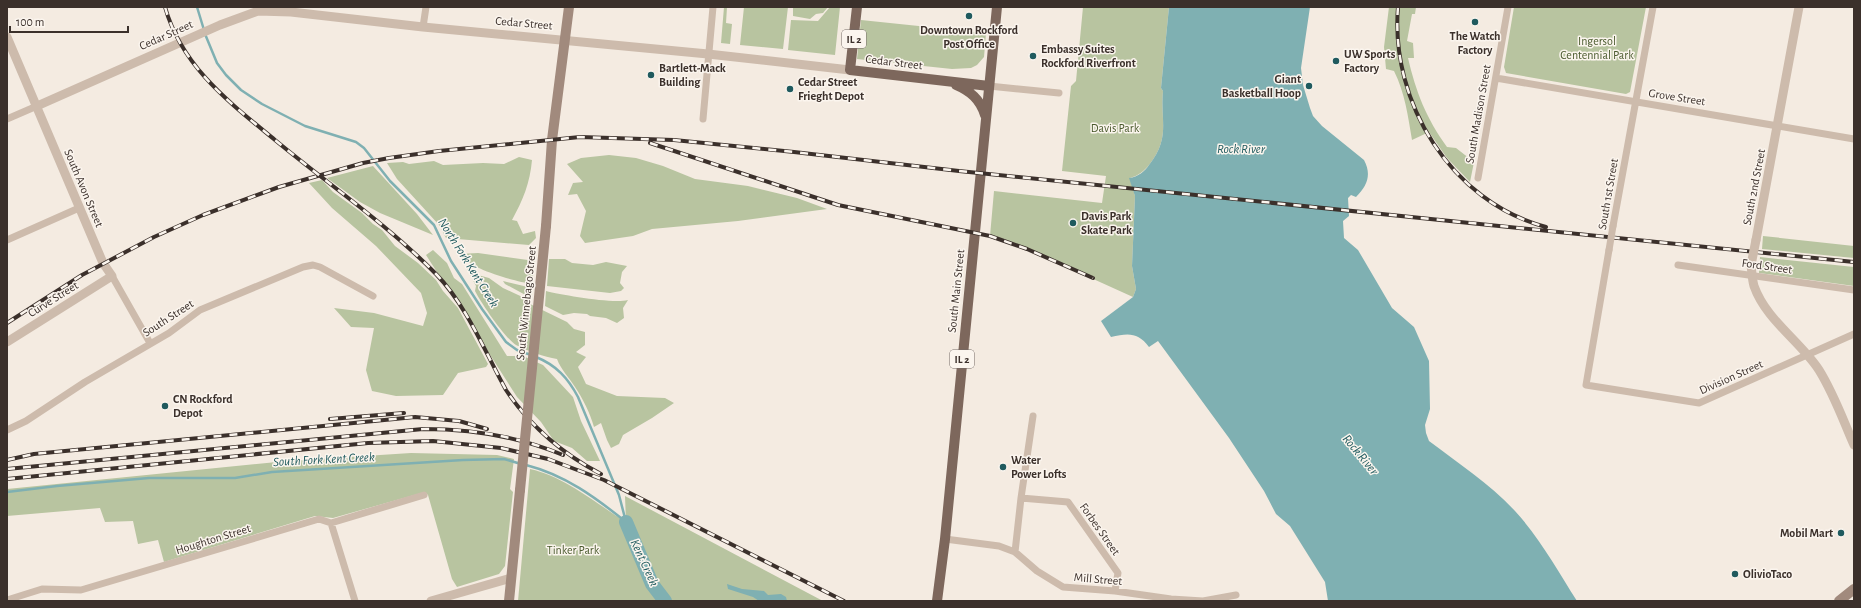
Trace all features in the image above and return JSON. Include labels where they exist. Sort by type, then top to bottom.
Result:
[{"type":"main road","name":"South Winnebago Street","points":[[509,601],[546,226],[552,140],[569,7]]},
{"type":"main road","name":"IL 2","points":[[850,70],[857,7]]},
{"type":"main road","name":"South Main Street","points":[[937,601],[997,7]]},
{"type":"main road","name":"Cedar Street","points":[[850,70],[989,86]]},
{"type":"main road","points":[[949,82],[967,90],[974,96],[980,102],[986,116]]},
{"type":"main road","points":[[1839,601],[1854,589]]},
{"type":"street","points":[[423,27],[426,7]]},
{"type":"street","points":[[703,119],[713,7]]},
{"type":"street","name":"South Madison Street","points":[[1478,178],[1508,7]]},
{"type":"street","name":"South 1st Street","points":[[1586,385],[1653,7]]},
{"type":"street","name":"South 2nd Street","points":[[1799,7],[1756,240],[1752,275],[1754,286],[1771,314],[1808,355],[1827,385],[1854,445]]},
{"type":"street","name":"Cedar Street","points":[[7,119],[220,25],[258,11],[292,9],[423,27],[708,54],[850,70]]},
{"type":"street","name":"South Avon Street","points":[[7,37],[103,263],[150,343]]},
{"type":"street","name":"Grove Street","points":[[1496,78],[1854,139]]},
{"type":"street","name":"Cedar Street","points":[[989,86],[1059,93]]},
{"type":"street","points":[[7,240],[79,208]]},
{"type":"street","name":"South Street","points":[[7,430],[26,421],[84,382],[169,333],[200,310],[303,267],[313,265],[320,267],[373,296]]},
{"type":"street","name":"Ford Street","points":[[1678,265],[1854,290]]},
{"type":"street","name":"Curve Street","points":[[7,342],[112,276]]},
{"type":"street","name":"Division Street","points":[[1586,385],[1699,403],[1854,334]]},
{"type":"street","points":[[1015,552],[1033,416]]},
{"type":"street","name":"Houghton Street","points":[[7,600],[42,589],[81,590],[319,519],[331,523],[424,495]]},
{"type":"street","name":"Forbes Street","points":[[1021,498],[1068,502],[1118,573],[1115,591]]},
{"type":"street","points":[[331,523],[355,601]]},
{"type":"street","name":"Mill Street","points":[[944,539],[999,546],[1015,552],[1037,571],[1064,587],[1115,591],[1171,599],[1203,601],[1236,595]]},
{"type":"street","points":[[431,601],[511,578]]},
{"type":"green space","points":[[724,7],[727,7],[726,23],[732,24],[730,44],[721,43]]},
{"type":"green space","points":[[744,7],[788,7],[783,49],[740,45]]},
{"type":"green space","points":[[793,7],[828,7],[823,13],[816,14],[810,19],[793,16]]},
{"type":"green space","points":[[830,7],[840,7],[835,55],[788,50],[791,20],[818,21]]},
{"type":"green space","name":"Davis Park","points":[[1083,7],[1169,7],[1161,88],[1163,91],[1163,129],[1160,146],[1149,165],[1141,173],[1130,178],[1135,196],[1132,266],[1136,289],[1133,297],[1027,249],[990,236],[994,191],[1102,203],[1106,176],[1062,171],[1071,86],[1076,81]]},
{"type":"green space","points":[[1389,7],[1416,7],[1415,14],[1412,14],[1407,41],[1413,43],[1414,58],[1408,58],[1415,82],[1433,126],[1447,147],[1456,148],[1474,162],[1470,182],[1447,158],[1429,132],[1412,140],[1406,105],[1398,79],[1394,71],[1386,69],[1384,47]]},
{"type":"green space","name":"Ingersol Centennial Park","points":[[1514,7],[1646,7],[1630,92],[1626,94],[1506,73],[1504,67]]},
{"type":"green space","points":[[861,20],[986,33],[984,57],[977,65],[971,68],[952,69],[857,59]]},
{"type":"green space","points":[[609,155],[636,158],[663,166],[695,179],[748,186],[797,198],[827,209],[738,221],[652,229],[633,236],[585,243],[580,236],[586,211],[577,194],[568,195],[573,183],[583,182],[567,164],[581,158]]},
{"type":"green space","points":[[519,157],[532,160],[530,176],[525,191],[512,220],[517,221],[523,234],[535,231],[536,238],[529,245],[446,238],[439,225],[397,179],[387,163],[403,162],[409,164],[434,161],[443,165],[483,163],[504,164]]},
{"type":"green space","points":[[373,166],[417,214],[433,235],[380,213],[360,202],[327,178]]},
{"type":"green space","points":[[322,180],[333,192],[382,230],[395,246],[418,263],[436,280],[443,291],[458,308],[488,364],[486,367],[458,373],[443,395],[396,396],[372,391],[366,370],[374,328],[351,327],[334,308],[374,313],[423,326],[427,313],[421,293],[376,246],[332,208],[309,183]]},
{"type":"green space","points":[[1763,236],[1854,246],[1854,258],[1762,249]]},
{"type":"green space","points":[[433,250],[447,263],[454,278],[462,284],[507,356],[523,356],[543,365],[573,397],[581,421],[600,461],[587,461],[572,448],[554,441],[541,422],[517,397],[426,255]]},
{"type":"green space","points":[[478,253],[535,261],[532,284],[492,274],[472,265],[459,254]]},
{"type":"green space","points":[[1760,257],[1854,267],[1854,286],[1759,273]]},
{"type":"green space","points":[[549,259],[565,259],[572,263],[593,265],[606,262],[627,266],[622,272],[620,283],[624,288],[621,291],[610,293],[547,286]]},
{"type":"green space","points":[[466,267],[478,275],[489,278],[503,288],[531,301],[530,304],[567,322],[574,329],[585,332],[585,345],[576,352],[586,357],[578,367],[586,384],[617,396],[665,398],[674,403],[623,435],[619,444],[611,448],[601,423],[594,427],[583,401],[557,359],[531,352],[511,341],[494,320],[478,296],[475,291],[476,286]]},
{"type":"green space","points":[[503,281],[532,288],[531,298],[505,284]]},
{"type":"green space","points":[[546,291],[600,300],[628,300],[623,308],[624,318],[617,323],[606,318],[590,316],[587,314],[574,313],[563,315],[545,306]]},
{"type":"green space","points":[[411,453],[497,455],[514,459],[510,489],[513,492],[505,566],[499,574],[457,587],[452,579],[428,495],[425,492],[333,518],[315,516],[164,562],[158,540],[138,544],[133,521],[105,522],[100,508],[7,516],[7,489],[287,461]]},
{"type":"green space","name":"Tinker Park","points":[[530,469],[568,484],[626,522],[625,496],[823,601],[518,601]]},
{"type":"water","name":"Rock River","points":[[1169,7],[1310,7],[1301,68],[1303,85],[1310,108],[1313,116],[1322,126],[1364,160],[1368,171],[1367,180],[1363,189],[1356,197],[1351,195],[1348,198],[1349,216],[1343,221],[1344,238],[1358,250],[1392,308],[1414,327],[1429,361],[1430,409],[1425,425],[1429,441],[1484,483],[1515,511],[1540,543],[1577,601],[1328,601],[1325,582],[1290,526],[1276,514],[1264,491],[1229,438],[1158,341],[1149,347],[1137,336],[1128,334],[1111,337],[1101,321],[1133,297],[1136,289],[1132,266],[1135,196],[1129,178],[1138,175],[1147,167],[1156,155],[1160,146],[1163,129],[1163,91],[1161,88]]},
{"type":"water","points":[[727,584],[742,589],[764,591],[768,595],[781,594],[786,597],[787,601],[759,601],[753,597],[728,589]]},
{"type":"waterway","name":"North Fork Kent Creek","points":[[197,7],[204,30]]},
{"type":"waterway","name":"North Fork Kent Creek","points":[[205,34],[217,63],[226,75],[241,90],[262,104],[305,126],[356,142],[364,148],[390,181],[434,225],[451,261],[482,309],[506,342],[517,350],[531,355]]},
{"type":"waterway","name":"North Fork Kent Creek","points":[[536,357],[550,364],[561,373],[578,397],[619,495],[626,522]]},
{"type":"waterway","name":"South Fork Kent Creek","points":[[7,492],[149,478],[235,478],[272,472],[463,460],[504,459],[521,464]]},
{"type":"waterway","name":"South Fork Kent Creek","points":[[526,465],[540,469],[567,481],[603,504],[626,522]]},
{"type":"waterway","name":"Kent Creek","points":[[626,522],[652,584],[665,601]]},
{"type":"railway","points":[[165,7],[183,48],[209,82],[241,112],[398,238],[436,274],[457,300],[475,330],[506,390],[515,403],[548,438],[574,458],[601,474]]},
{"type":"railway","points":[[1398,7],[1398,43],[1404,78],[1416,112],[1433,143],[1455,171],[1482,195],[1512,214],[1546,227]]},
{"type":"railway","points":[[7,323],[82,275],[154,237],[203,215],[279,187],[363,163],[389,158],[439,151],[580,137],[674,140],[959,171],[1854,262]]},
{"type":"railway","points":[[650,143],[838,205],[990,236],[1027,249],[1093,278]]},
{"type":"railway","points":[[330,419],[404,413]]},
{"type":"railway","points":[[7,460],[34,454],[415,417],[459,421],[487,429]]},
{"type":"railway","points":[[7,469],[423,429],[459,430],[512,438],[546,448],[563,455]]},
{"type":"railway","points":[[7,479],[368,443],[433,441],[501,448],[548,459],[604,480],[844,601]]},
{"type":"place","name":"Downtown Rockford Post Office","points":[[969,16]]},
{"type":"place","name":"The Watch Factory","points":[[1475,22]]},
{"type":"place","name":"Embassy Suites Rockford Riverfront","points":[[1033,56]]},
{"type":"place","name":"UW Sports Factory","points":[[1336,61]]},
{"type":"place","name":"Bartlett-Mack Building","points":[[651,75]]},
{"type":"place","name":"Giant Basketball Hoop","points":[[1309,86]]},
{"type":"place","name":"Cedar Street Frieght Depot","points":[[790,89]]},
{"type":"place","name":"Davis Park Skate Park","points":[[1073,223]]},
{"type":"place","name":"CN Rockford Depot","points":[[165,406]]},
{"type":"place","name":"Water Power Lofts","points":[[1003,467]]},
{"type":"place","name":"Mobil Mart","points":[[1841,533]]},
{"type":"place","name":"OlivioTaco","points":[[1735,574]]}]
